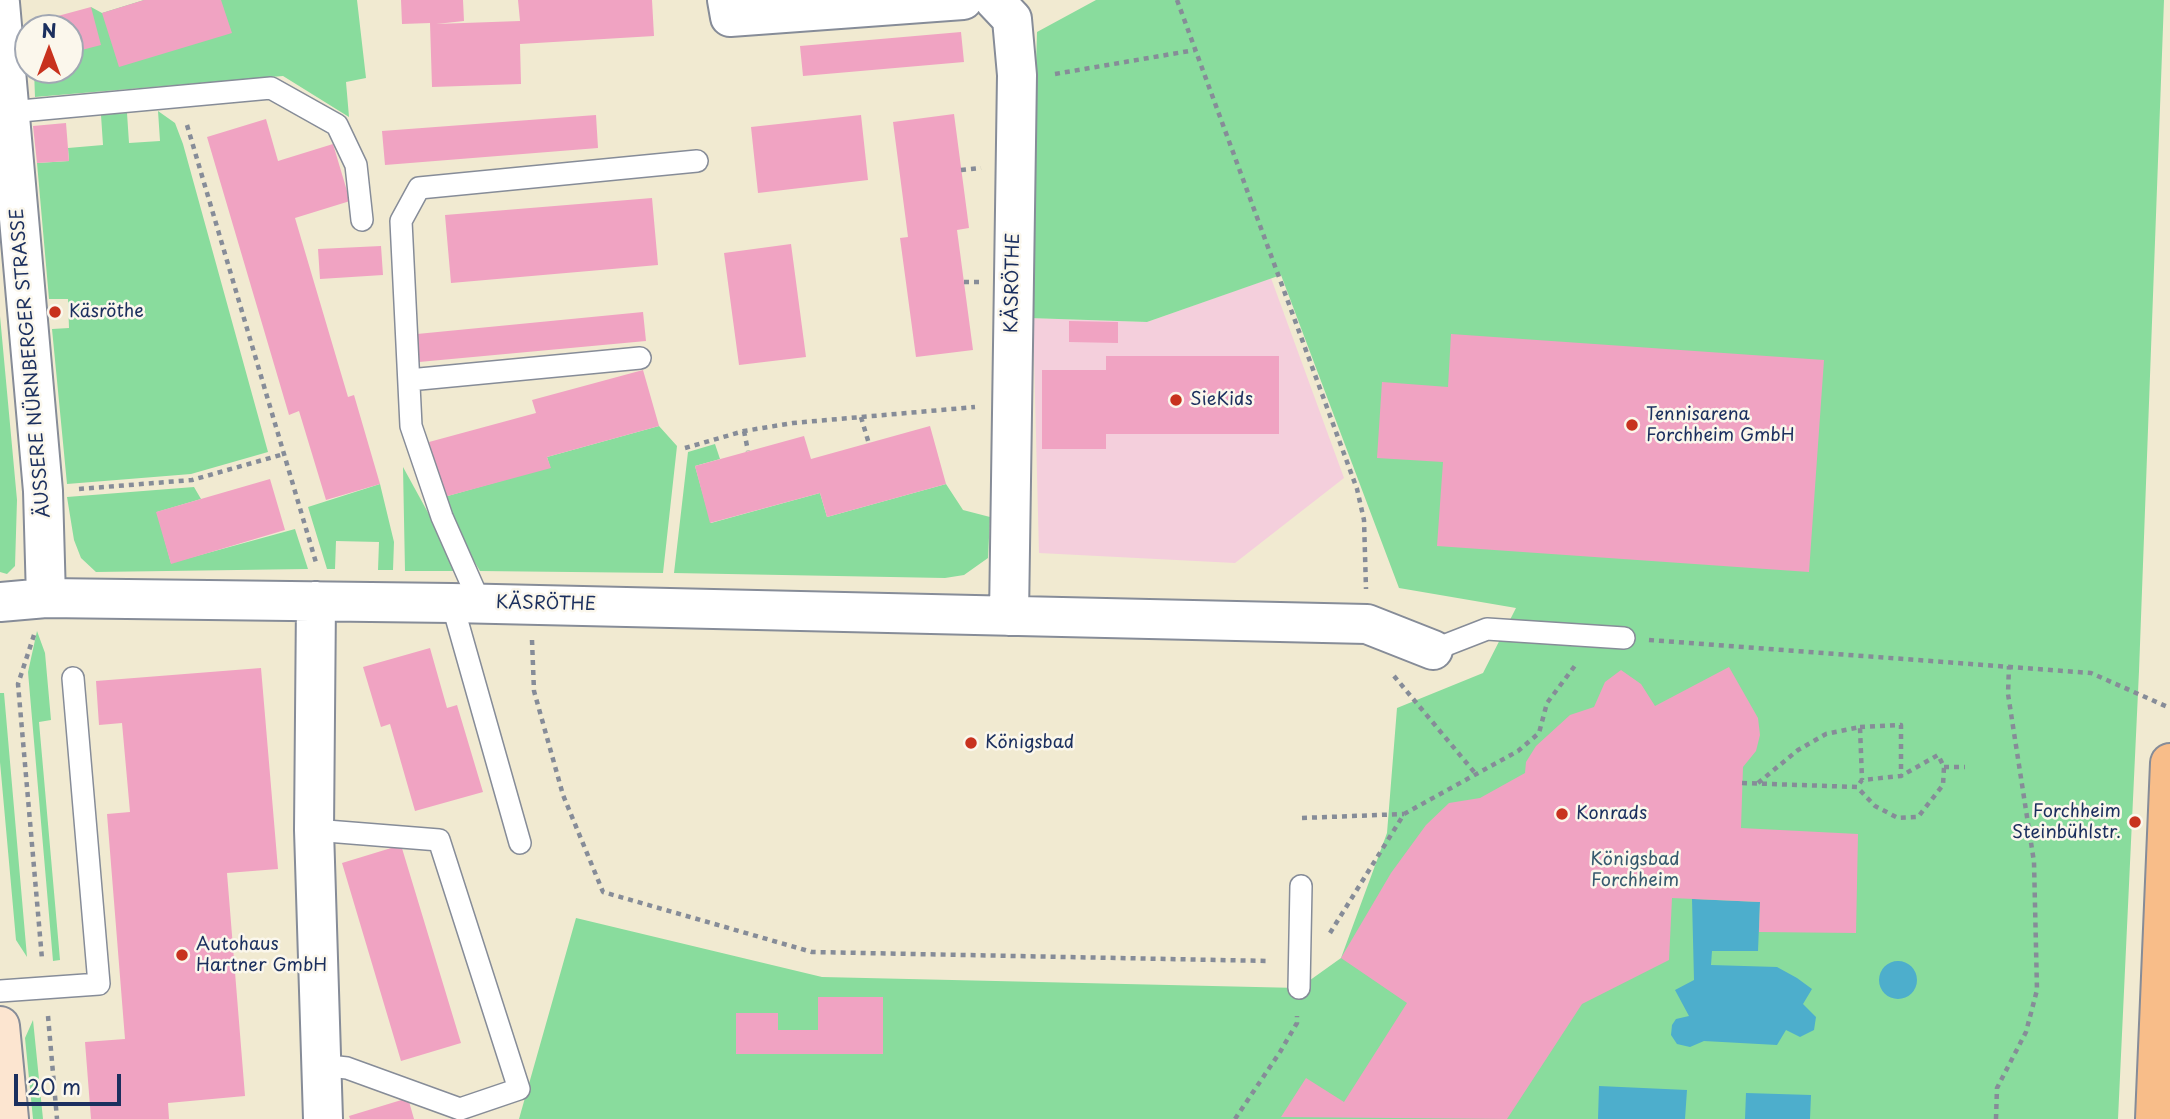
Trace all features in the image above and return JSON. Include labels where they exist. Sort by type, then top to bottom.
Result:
[{"type":"main road","points":[[2155,1119],[2170,763]]},
{"type":"main road","points":[[0,1026],[9,1119]]},
{"type":"street","points":[[727,0],[730,17],[963,0]]},
{"type":"street","name":"KÄSRÖTHE","points":[[995,0],[1012,19],[1017,75],[1009,615]]},
{"type":"street","name":"ÄUSSERE NÜRNBERGER STRASSE","points":[[0,3],[43,491],[46,598]]},
{"type":"street","name":"KÄSRÖTHE","points":[[0,602],[46,598],[530,604],[1367,624],[1433,650]]},
{"type":"street","points":[[316,601],[314,830],[323,1119]]},
{"type":"lane","points":[[10,112],[271,88],[337,125],[356,165],[362,220]]},
{"type":"lane","points":[[520,843],[466,603],[442,517],[411,426],[401,221],[419,188],[697,161]]},
{"type":"lane","points":[[409,380],[640,358]]},
{"type":"lane","points":[[1433,650],[1487,629],[1624,638]]},
{"type":"lane","points":[[0,990],[99,984],[73,678]]},
{"type":"lane","points":[[314,830],[439,839],[519,1089],[460,1109],[347,1068],[320,1065]]},
{"type":"lane","points":[[1299,988],[1301,886]]},
{"type":"path","points":[[1177,0],[1357,489],[1364,520],[1369,648],[1475,773]]},
{"type":"path","points":[[1051,74],[1195,50]]},
{"type":"path","points":[[179,97],[319,572],[316,601]]},
{"type":"path","points":[[685,448],[744,431],[861,417],[1010,406]]},
{"type":"path","points":[[861,417],[869,443]]},
{"type":"path","points":[[744,431],[748,451]]},
{"type":"path","points":[[43,491],[192,480],[284,454]]},
{"type":"path","points":[[46,598],[18,684],[57,1119]]},
{"type":"path","points":[[530,604],[534,691],[563,795],[603,892],[812,953],[1313,961],[1404,814]]},
{"type":"path","points":[[1302,818],[1404,814],[1518,751],[1539,733],[1548,703],[1596,637]]},
{"type":"path","points":[[1624,638],[2091,673],[2170,708]]},
{"type":"path","points":[[1996,1119],[1997,1088],[2026,1032],[2037,990],[2034,862],[2008,694],[2009,666]]},
{"type":"path","points":[[1758,783],[1798,750],[1826,734],[1860,727],[1901,725],[1901,776]]},
{"type":"path","points":[[1857,787],[1862,780],[1860,727]]},
{"type":"path","points":[[1742,783],[1857,787],[1875,806],[1898,818],[1918,817],[1943,785],[1944,767],[1938,755],[1901,776],[1862,780]]},
{"type":"path","points":[[1944,767],[1965,767]]},
{"type":"path","points":[[1235,1119],[1297,1023],[1299,988]]},
{"type":"shaded area","name":"SieKids","points":[[1271,278],[1344,478],[1235,563],[1039,553],[1033,318],[1147,322]]},
{"type":"green space","points":[[144,0],[357,0],[366,78],[346,82],[349,117],[283,76],[35,97],[35,84],[84,84],[84,22],[91,7],[102,13]]},
{"type":"green space","name":"Königsbad Forchheim","points":[[1096,0],[2164,0],[2139,671],[2118,1119],[519,1119],[576,918],[822,977],[1299,988],[1341,958],[1387,833],[1397,708],[1483,673],[1516,608],[1399,588],[1281,275],[1147,322],[1029,318],[1037,32]]},
{"type":"green space","points":[[158,111],[175,123],[183,144],[268,452],[191,474],[67,484],[52,329],[69,328],[68,299],[49,299],[37,163],[69,161],[68,148],[103,145],[101,115],[127,113],[129,143],[160,141]]},
{"type":"green space","points":[[0,316],[17,500],[15,566],[7,574],[0,572]]},
{"type":"green space","points":[[659,426],[677,446],[663,573],[480,571],[445,513],[444,497],[550,467],[547,457]]},
{"type":"green space","points":[[715,444],[720,459],[695,466],[711,523],[820,493],[827,517],[946,484],[963,510],[990,517],[988,558],[964,575],[945,578],[674,573],[688,452]]},
{"type":"green space","points":[[403,467],[460,571],[405,571]]},
{"type":"green space","points":[[380,484],[394,542],[393,570],[378,570],[379,542],[336,541],[335,569],[327,569],[308,507]]},
{"type":"green space","points":[[194,487],[201,499],[157,512],[171,563],[295,529],[308,569],[96,572],[81,558],[74,540],[67,497]]},
{"type":"green space","points":[[37,631],[45,653],[51,720],[39,722],[60,960],[53,961],[28,672]]},
{"type":"green space","points":[[0,693],[4,693],[27,957],[16,940],[0,762]]},
{"type":"green space","points":[[33,1020],[43,1119],[33,1119],[25,1038]]},
{"type":"water","points":[[1692,899],[1760,902],[1758,951],[1712,951],[1711,965],[1777,967],[1797,978],[1812,989],[1803,1004],[1816,1017],[1814,1030],[1800,1037],[1786,1030],[1777,1045],[1704,1041],[1690,1047],[1677,1044],[1671,1035],[1672,1025],[1676,1019],[1689,1016],[1675,990],[1694,980]]},
{"type":"water","points":[[1898,961],[1911,967],[1917,980],[1911,993],[1898,999],[1885,993],[1879,980],[1885,967]]},
{"type":"water","points":[[1599,1086],[1687,1090],[1685,1119],[1598,1119]]},
{"type":"water","points":[[1746,1093],[1811,1095],[1810,1119],[1745,1119]]},
{"type":"building","points":[[144,0],[221,0],[232,33],[119,67],[102,13]]},
{"type":"building","points":[[401,0],[463,0],[464,21],[436,24],[520,21],[518,0],[652,0],[654,36],[520,44],[521,84],[432,87],[430,23],[402,24]]},
{"type":"building","points":[[91,7],[101,45],[84,49],[84,14],[65,14]]},
{"type":"building","points":[[961,32],[964,62],[803,76],[800,46]]},
{"type":"building","points":[[954,114],[969,228],[957,230],[973,350],[916,357],[900,238],[908,237],[893,122]]},
{"type":"building","points":[[596,115],[598,148],[385,165],[382,131]]},
{"type":"building","points":[[861,115],[868,180],[758,193],[751,127]]},
{"type":"building","points":[[266,119],[278,161],[333,144],[350,201],[295,218],[348,397],[354,395],[380,484],[326,500],[299,411],[289,415],[207,137]]},
{"type":"building","points":[[66,123],[69,161],[37,163],[33,126]]},
{"type":"building","points":[[652,198],[658,265],[451,283],[445,215]]},
{"type":"building","points":[[791,244],[806,357],[739,365],[724,253]]},
{"type":"building","points":[[381,246],[383,275],[320,279],[318,249]]},
{"type":"building","points":[[643,312],[646,341],[419,362],[417,334]]},
{"type":"building","points":[[1069,321],[1118,322],[1118,343],[1069,342]]},
{"type":"building","name":"Tennisarena Forchheim GmbH","points":[[1451,334],[1824,360],[1809,572],[1437,546],[1443,462],[1377,458],[1382,382],[1448,387]]},
{"type":"building","points":[[1106,356],[1279,356],[1279,434],[1106,434],[1106,449],[1042,449],[1042,370],[1106,370]]},
{"type":"building","points":[[643,370],[659,426],[547,457],[551,468],[444,497],[429,442],[536,413],[532,400]]},
{"type":"building","points":[[930,426],[946,484],[827,517],[820,493],[710,523],[695,466],[804,436],[811,459]]},
{"type":"building","points":[[270,479],[285,530],[171,564],[156,512]]},
{"type":"building","points":[[430,648],[447,708],[457,705],[483,792],[415,811],[390,724],[381,727],[363,667]]},
{"type":"building","points":[[1729,667],[1758,718],[1760,735],[1756,751],[1743,767],[1741,828],[1858,834],[1856,933],[1759,932],[1760,902],[1672,898],[1669,960],[1582,1004],[1507,1119],[1281,1117],[1306,1078],[1344,1102],[1407,1003],[1341,958],[1391,873],[1426,825],[1449,803],[1480,798],[1525,773],[1526,762],[1536,746],[1570,715],[1594,707],[1605,682],[1621,670],[1641,684],[1655,706]]},
{"type":"building","points":[[261,668],[278,869],[227,873],[245,1096],[168,1103],[169,1119],[91,1119],[85,1042],[125,1039],[107,814],[130,812],[122,723],[99,725],[96,681]]},
{"type":"building","points":[[401,845],[461,1043],[401,1061],[342,863]]},
{"type":"building","points":[[818,997],[883,997],[883,1054],[736,1054],[736,1013],[778,1013],[778,1030],[818,1030]]},
{"type":"building","points":[[408,1098],[414,1119],[350,1119],[349,1116]]},
{"type":"place","name":"Käsröthe","points":[[55,312]]},
{"type":"place","name":"SieKids","points":[[1176,400]]},
{"type":"place","name":"Tennisarena Forchheim GmbH","points":[[1632,425]]},
{"type":"place","name":"Königsbad","points":[[971,743]]},
{"type":"place","name":"Konrads","points":[[1562,814]]},
{"type":"place","name":"Forchheim Steinbühlstr.","points":[[2135,822]]},
{"type":"place","name":"Autohaus Hartner GmbH","points":[[182,955]]}]
